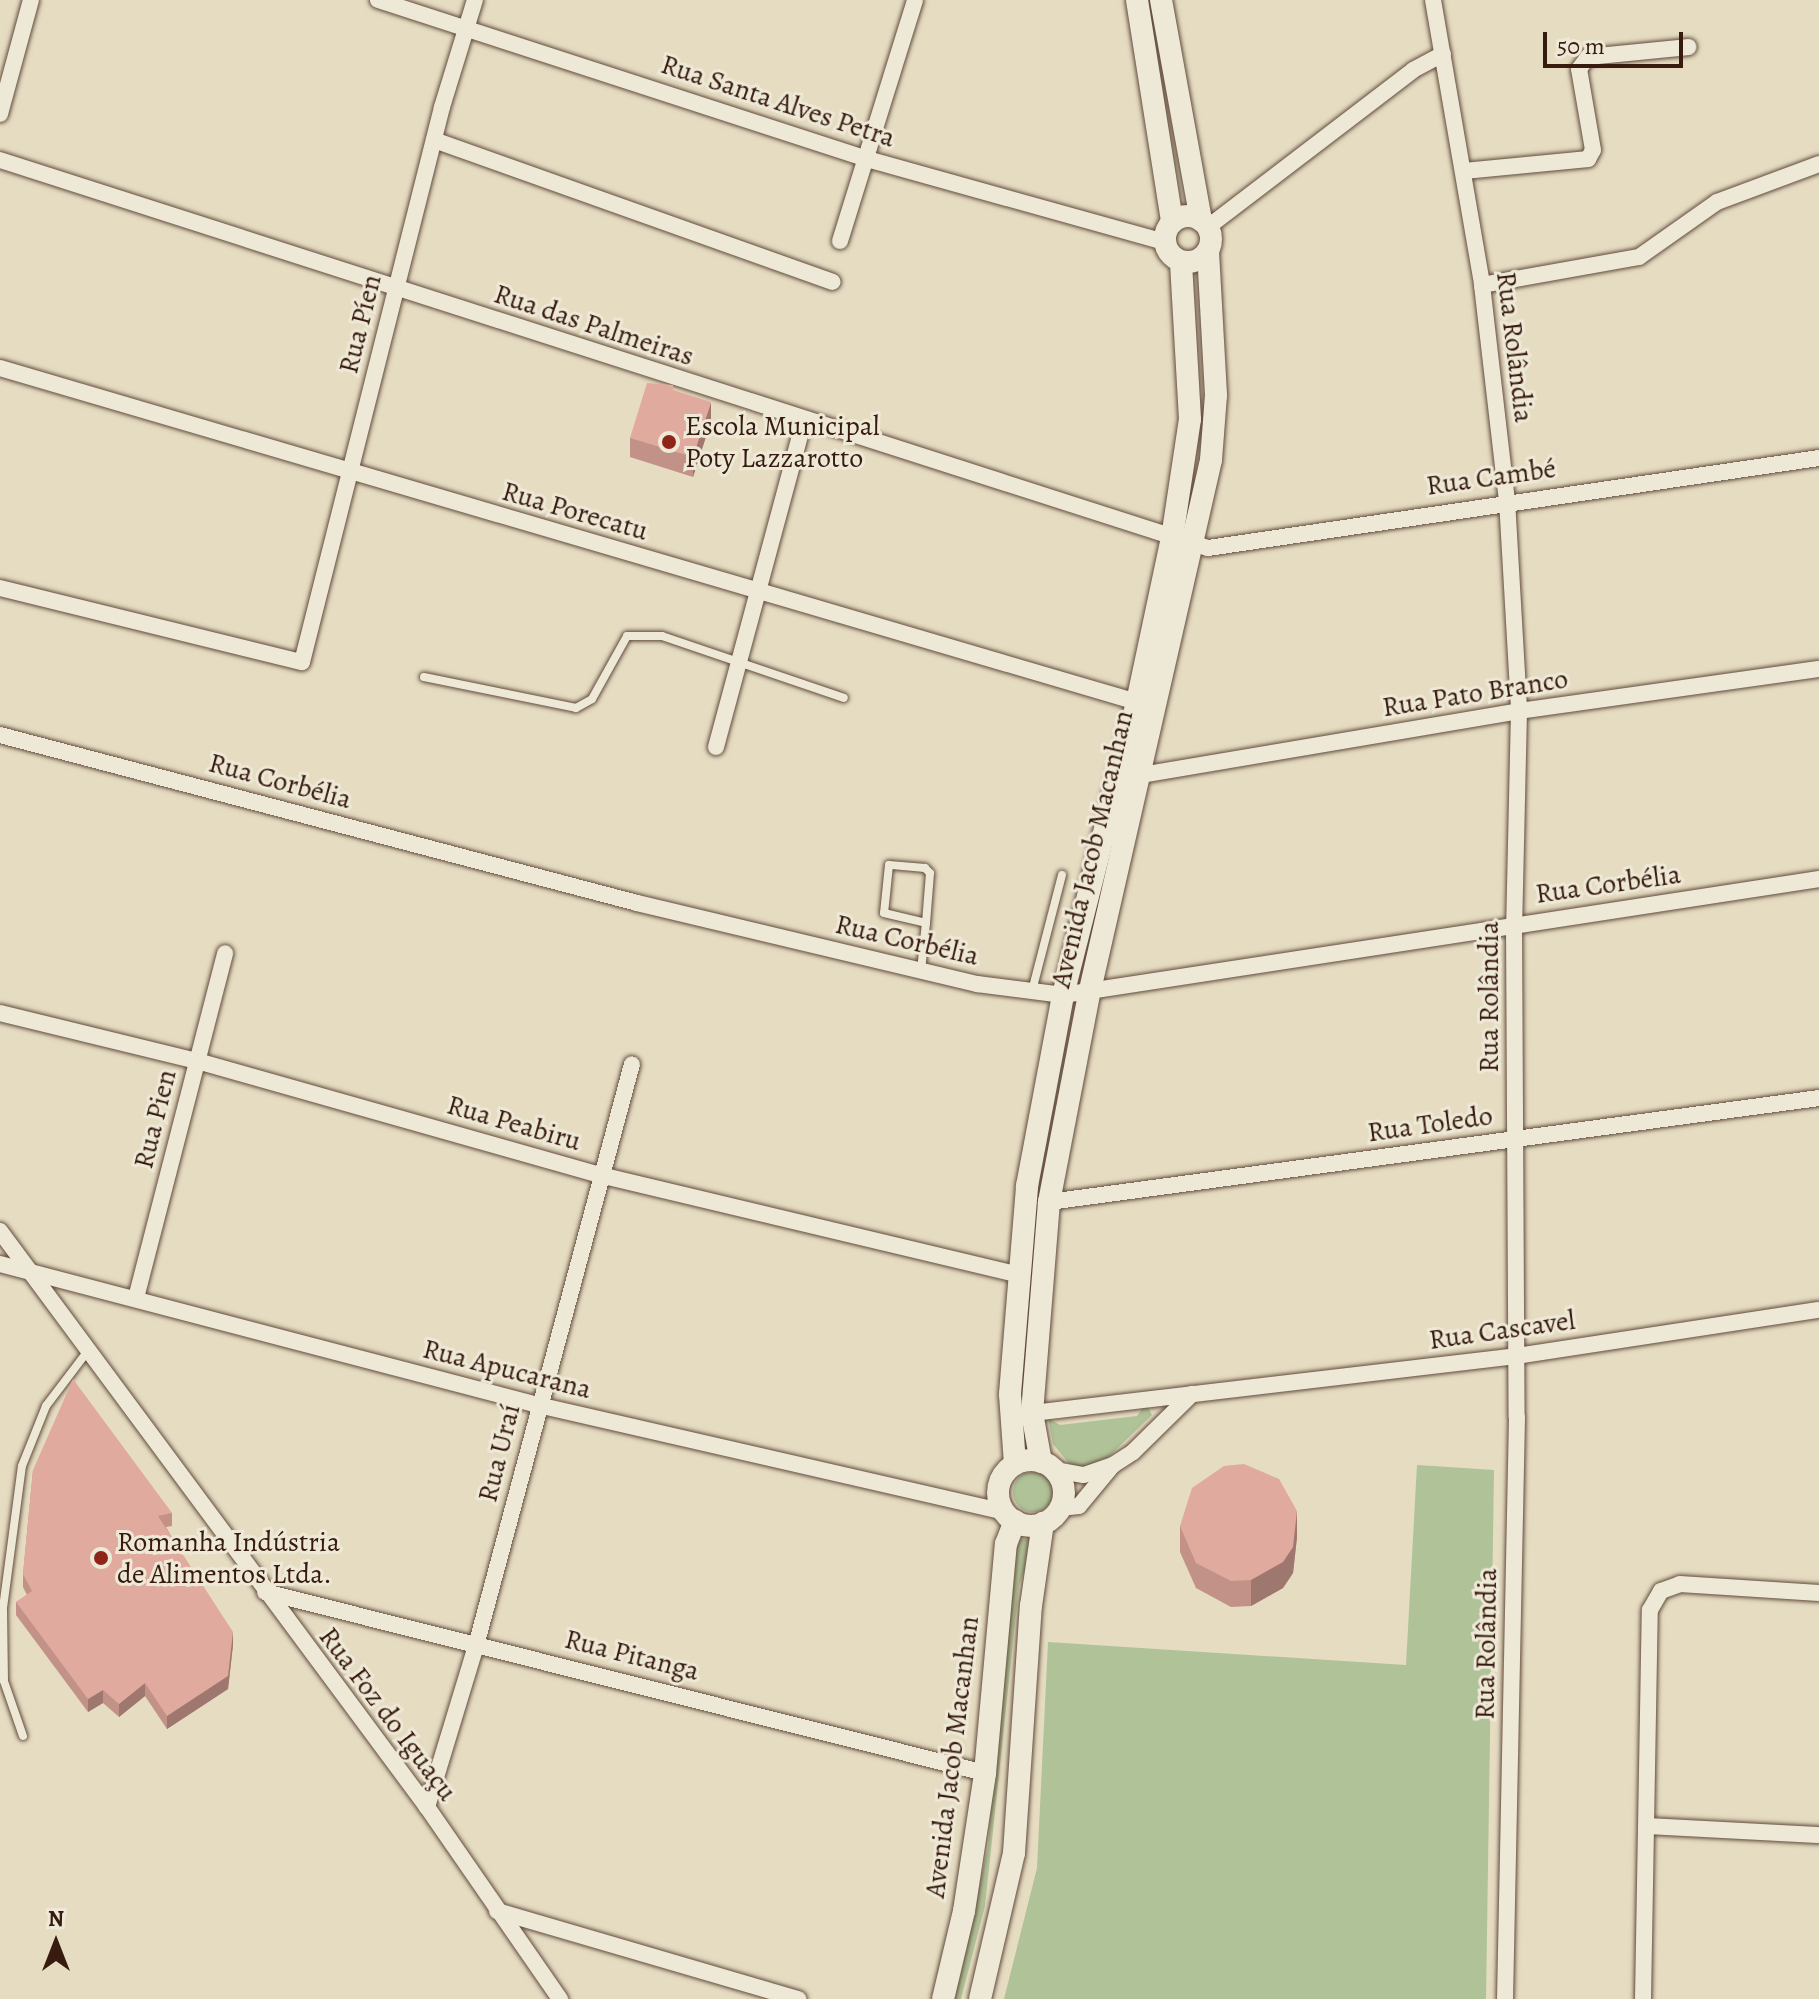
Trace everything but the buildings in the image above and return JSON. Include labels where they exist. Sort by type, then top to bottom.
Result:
[{"type":"main road","points":[[1137,0],[1168,232],[1181,262],[1192,262],[1208,251],[1205,224],[1161,0]]},
{"type":"main road","points":[[1168,232],[1186,216],[1205,224]]},
{"type":"main road","name":"Avenida Jacob Macanhan","points":[[1015,1464],[1009,1425],[1016,1274],[1063,995],[1137,702],[1183,542],[1211,460],[1216,395],[1208,251]]},
{"type":"main road","name":"Avenida Jacob Macanhan","points":[[1048,1466],[1032,1413],[1049,1202],[1090,990],[1141,775],[1183,542],[1190,419],[1181,262]]},
{"type":"main road","points":[[980,1999],[1014,1853],[1031,1606],[1043,1523],[1060,1508],[1064,1486],[1048,1466],[1015,1464],[998,1488],[1010,1516],[1043,1523]]},
{"type":"main road","name":"Avenida Jacob Macanhan","points":[[943,1999],[964,1911],[985,1773],[1010,1516]]},
{"type":"street","points":[[0,114],[31,0]]},
{"type":"street","name":"Rua Santa Alves Petra","points":[[378,0],[867,159],[1168,232]]},
{"type":"street","name":"Rua Píen","points":[[0,588],[302,662],[434,140],[475,0]]},
{"type":"street","points":[[840,241],[915,0]]},
{"type":"street","name":"Rua Rolândia","points":[[1433,0],[1482,285],[1507,500],[1519,711],[1514,924],[1517,1356],[1505,1999]]},
{"type":"street","points":[[1439,29],[1444,0]]},
{"type":"street","points":[[1464,171],[1588,159],[1593,150],[1579,69],[1588,57],[1689,47]]},
{"type":"street","points":[[1205,224],[1413,70],[1443,54]]},
{"type":"street","points":[[434,140],[832,282]]},
{"type":"street","name":"Rua das Palmeiras","points":[[0,160],[1183,542]]},
{"type":"street","points":[[1482,285],[1639,257],[1717,202],[1819,164]]},
{"type":"street","name":"Rua Porecatu","points":[[0,368],[1137,702]]},
{"type":"street","points":[[716,747],[804,420]]},
{"type":"street","name":"Rua Cambé","points":[[1183,542],[1208,548],[1507,500],[1819,458]]},
{"type":"street","name":"Rua Pato Branco","points":[[1141,775],[1519,711],[1819,669]]},
{"type":"street","name":"Rua Corbélia","points":[[0,735],[637,903],[921,971],[1063,995],[1819,879]]},
{"type":"street","name":"Rua Pien","points":[[136,1298],[225,953]]},
{"type":"street","name":"Rua Peabiru","points":[[0,1013],[197,1061],[600,1175],[1016,1274]]},
{"type":"street","name":"Rua Uraí","points":[[427,1807],[477,1642],[538,1405],[632,1064]]},
{"type":"street","name":"Rua Toledo","points":[[1049,1202],[1819,1098]]},
{"type":"street","name":"Rua Foz do Iguaçu","points":[[0,1231],[427,1807],[560,1999]]},
{"type":"street","name":"Rua Apucarana","points":[[0,1264],[27,1268],[538,1405],[1010,1516]]},
{"type":"street","name":"Rua Cascavel","points":[[1032,1413],[1517,1356],[1819,1310]]},
{"type":"street","points":[[1048,1466],[1084,1475],[1113,1465],[1133,1452],[1192,1394]]},
{"type":"street","points":[[1060,1508],[1079,1506],[1113,1465]]},
{"type":"street","points":[[1643,1999],[1650,1610],[1661,1591],[1680,1584],[1819,1593]]},
{"type":"street","name":"Rua Pitanga","points":[[265,1592],[477,1642],[985,1773]]},
{"type":"street","points":[[1646,1826],[1819,1835]]},
{"type":"street","points":[[497,1911],[798,1999]]},
{"type":"lane","points":[[424,677],[576,708],[592,699],[627,636],[662,636],[844,698]]},
{"type":"lane","points":[[921,971],[926,923],[930,873],[925,868],[889,865],[884,913],[926,923]]},
{"type":"lane","points":[[1032,991],[1062,875]]},
{"type":"lane","points":[[23,1736],[4,1681],[3,1608],[22,1466],[46,1406],[87,1352]]},
{"type":"green space","points":[[1077,1002],[1032,1267],[1032,1446],[1018,1450],[1029,1235]]},
{"type":"green space","points":[[1146,1403],[1152,1415],[1101,1464],[1087,1469],[1071,1466],[1053,1444],[1048,1418],[1060,1425],[1137,1416]]},
{"type":"green space","points":[[1417,1465],[1494,1470],[1486,1999],[1004,1999],[1037,1868],[1048,1642],[1406,1665]]},
{"type":"green space","points":[[1033,1472],[1047,1478],[1053,1492],[1047,1506],[1033,1512],[1019,1506],[1013,1492],[1019,1478]]},
{"type":"green space","points":[[1036,1539],[1019,1586],[985,1906],[961,1999],[955,1999],[988,1847],[1013,1540]]},
{"type":"place","name":"Escola Municipal Poty Lazzarotto","points":[[669,442]]},
{"type":"place","name":"Romanha Indústria de Alimentos Ltda.","points":[[101,1558]]}]
